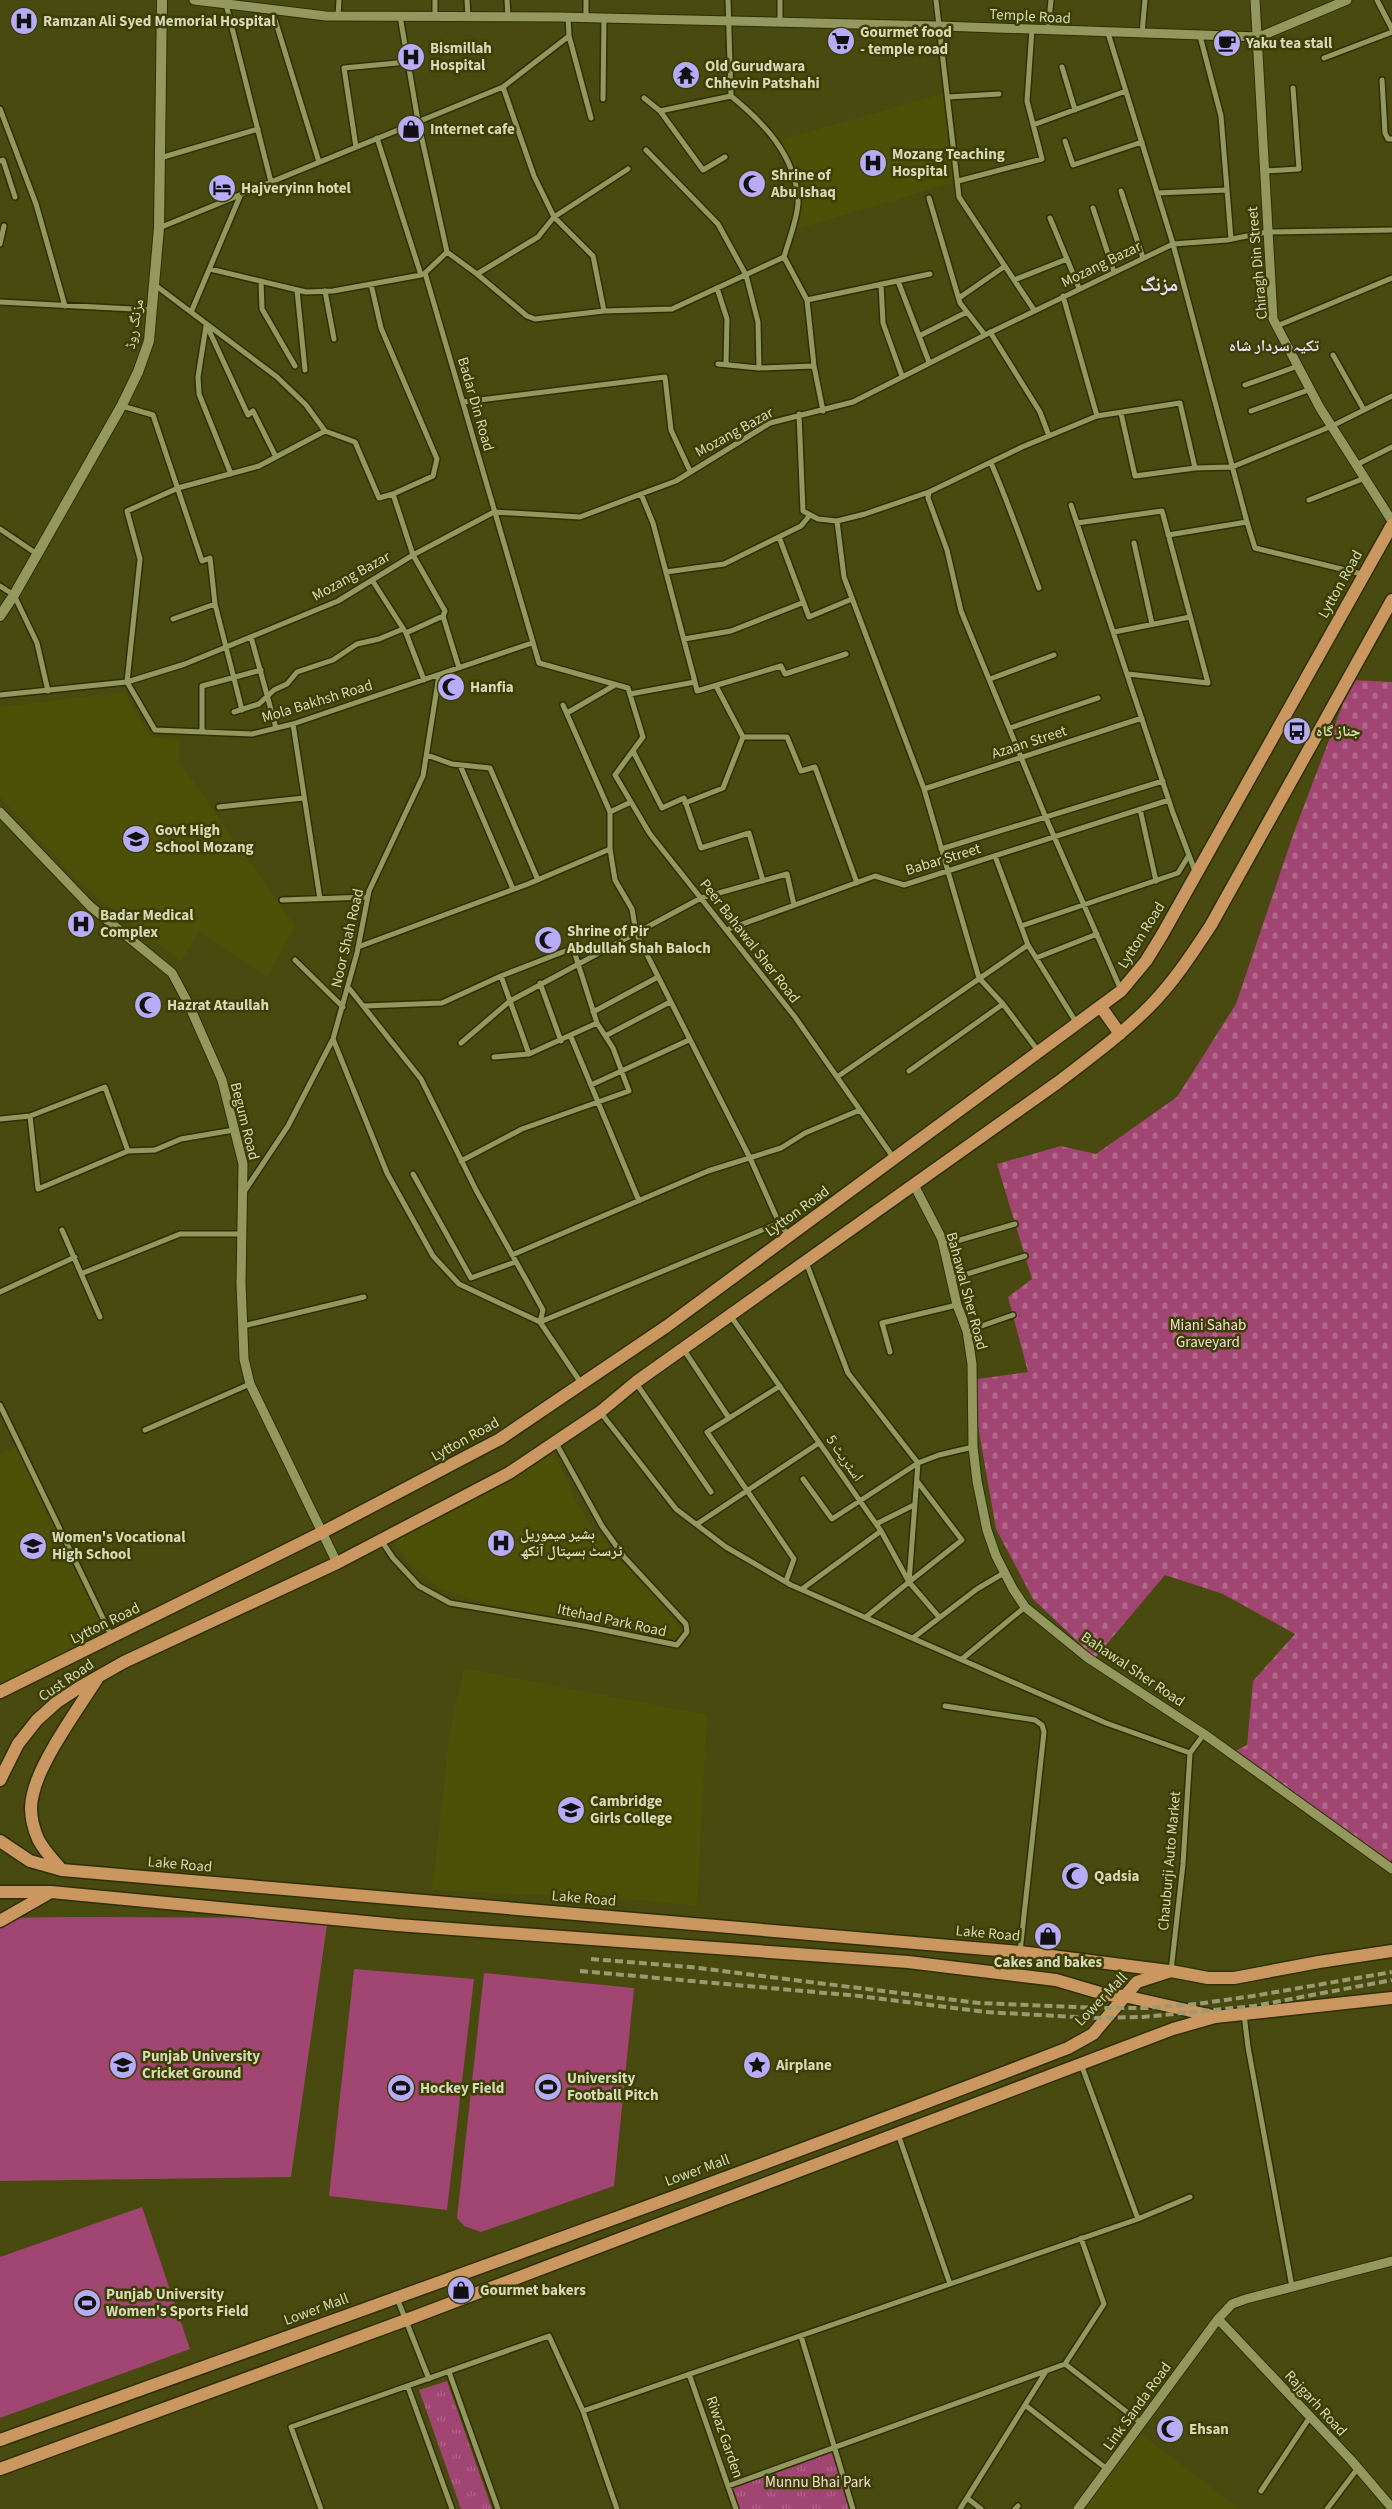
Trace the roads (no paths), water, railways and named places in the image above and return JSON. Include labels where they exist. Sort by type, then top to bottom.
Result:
[{"type":"main road","name":"مزنگ روڈ","points":[[0,616],[14,595],[122,406],[138,372],[149,342],[159,228],[162,0]]},
{"type":"main road","name":"Lytton Road","points":[[2,1692],[321,1533],[500,1439],[582,1385],[790,1237],[1121,991],[1146,961],[1392,523]]},
{"type":"main road","points":[[337,1563],[509,1474],[556,1443],[600,1412],[636,1382],[683,1348],[1057,1083],[1120,1034],[1162,993],[1197,947],[1392,600]]},
{"type":"main road","points":[[1101,1007],[1120,1034]]},
{"type":"main road","name":"Cust Road","points":[[0,1780],[18,1744],[37,1720],[58,1702],[124,1662],[337,1563]]},
{"type":"main road","points":[[62,1870],[38,1839],[33,1822],[32,1794],[38,1777],[58,1741],[98,1677]]},
{"type":"main road","name":"Lake Road","points":[[0,1841],[30,1861],[62,1870],[1020,1952],[1171,1971]]},
{"type":"main road","points":[[0,1892],[51,1892],[397,1925],[908,1962],[1056,1980],[1107,1996],[1124,1996],[1215,2017]]},
{"type":"main road","points":[[0,1921],[51,1892]]},
{"type":"main road","name":"Lower Mall","points":[[0,2440],[397,2298],[901,2113],[1068,2048],[1092,2034],[1137,1982],[1171,1971],[1208,1978],[1234,1978],[1392,1951]]},
{"type":"main road","points":[[0,2469],[406,2320],[1173,2029],[1215,2017],[1390,1998]]},
{"type":"street","name":"Temple Road","points":[[194,0],[338,16],[568,17],[940,26],[1259,37],[1347,0]]},
{"type":"street","points":[[338,0],[338,16]]},
{"type":"street","points":[[435,0],[436,16]]},
{"type":"street","points":[[467,0],[468,17]]},
{"type":"street","points":[[507,0],[508,17]]},
{"type":"street","points":[[586,0],[586,18]]},
{"type":"street","points":[[728,0],[731,96],[754,115],[777,142],[792,167],[798,202],[784,257],[807,300],[814,366],[823,411]]},
{"type":"street","points":[[780,0],[780,22]]},
{"type":"street","points":[[936,0],[960,197],[1034,310]]},
{"type":"street","points":[[1048,30],[1051,0]]},
{"type":"street","points":[[1142,34],[1145,0]]},
{"type":"street","name":"Chiragh Din Street","points":[[1255,0],[1259,37],[1267,232],[1273,319],[1332,426],[1392,523]]},
{"type":"street","points":[[1324,58],[1392,30],[1377,0]]},
{"type":"street","points":[[226,4],[271,182]]},
{"type":"street","points":[[272,9],[318,162]]},
{"type":"street","points":[[400,16],[418,121],[447,252],[477,274],[527,316],[535,319],[604,311],[672,309],[784,257]]},
{"type":"street","points":[[568,17],[569,36],[591,118]]},
{"type":"street","points":[[603,99],[604,18]]},
{"type":"street","points":[[958,181],[1042,159],[1027,101],[1032,30]]},
{"type":"street","points":[[1108,33],[1173,244],[1255,548],[1364,575]]},
{"type":"street","points":[[159,228],[502,88],[569,36]]},
{"type":"street","points":[[1200,36],[1221,116],[1231,239]]},
{"type":"street","points":[[356,147],[344,68],[408,62]]},
{"type":"street","points":[[1062,67],[1075,110]]},
{"type":"street","points":[[1382,80],[1385,133],[1388,139],[1392,139]]},
{"type":"street","points":[[502,88],[534,176],[554,217],[593,256],[604,311]]},
{"type":"street","points":[[1264,171],[1299,169],[1293,88]]},
{"type":"street","points":[[1034,125],[1126,90]]},
{"type":"street","points":[[948,97],[998,94]]},
{"type":"street","points":[[660,111],[731,96]]},
{"type":"street","points":[[644,98],[660,111],[703,170],[725,157]]},
{"type":"street","points":[[0,109],[3,125],[36,204],[65,306]]},
{"type":"street","points":[[159,158],[258,130]]},
{"type":"street","points":[[210,269],[297,290],[325,291],[421,275],[377,138]]},
{"type":"street","points":[[1065,141],[1073,165],[1142,142]]},
{"type":"street","points":[[646,150],[718,224],[746,275],[758,322],[759,368]]},
{"type":"street","points":[[0,161],[3,160],[15,197]]},
{"type":"street","points":[[477,274],[538,237],[554,217],[628,169]]},
{"type":"street","points":[[1158,193],[1228,190]]},
{"type":"street","points":[[1121,192],[1144,258]]},
{"type":"street","points":[[192,310],[241,194]]},
{"type":"street","points":[[930,198],[959,298],[967,312],[988,333],[1040,412],[1049,436]]},
{"type":"street","points":[[1093,208],[1114,272]]},
{"type":"street","points":[[1050,218],[1079,288]]},
{"type":"street","points":[[0,244],[4,226]]},
{"type":"street","name":"Mozang Bazar","points":[[0,695],[128,682],[185,664],[338,601],[413,555],[494,512],[580,516],[641,494],[676,480],[770,423],[799,414],[823,411],[853,402],[1034,310],[1173,244],[1231,239],[1267,232],[1392,230]]},
{"type":"street","name":"Badar Din Road","points":[[447,252],[425,273],[538,663],[628,688],[630,694]]},
{"type":"street","points":[[1014,280],[1067,259]]},
{"type":"street","points":[[959,298],[1005,266]]},
{"type":"street","points":[[807,300],[930,274]]},
{"type":"street","points":[[1277,326],[1392,278]]},
{"type":"street","points":[[898,280],[930,362]]},
{"type":"street","points":[[261,281],[262,309],[295,366]]},
{"type":"street","points":[[155,285],[192,310],[206,324],[277,377],[306,405],[325,431],[355,442],[379,498],[393,494],[433,476],[436,459],[381,328],[371,284]]},
{"type":"street","points":[[881,284],[883,322],[902,376]]},
{"type":"street","points":[[717,288],[726,319],[726,364]]},
{"type":"street","points":[[297,290],[305,370]]},
{"type":"street","points":[[325,291],[334,339]]},
{"type":"street","points":[[1063,296],[1097,416]]},
{"type":"street","points":[[0,302],[153,310]]},
{"type":"street","points":[[919,336],[967,312]]},
{"type":"street","points":[[206,324],[248,416],[253,411],[276,457]]},
{"type":"street","points":[[206,324],[198,377],[199,394],[231,474]]},
{"type":"street","points":[[1332,355],[1364,410]]},
{"type":"street","points":[[718,364],[759,368],[814,366]]},
{"type":"street","points":[[1245,385],[1298,366]]},
{"type":"street","points":[[462,402],[666,377],[672,430],[690,471]]},
{"type":"street","points":[[1251,411],[1311,389]]},
{"type":"street","points":[[1120,413],[1135,476],[1195,468],[1232,467],[1332,426],[1392,396]]},
{"type":"street","points":[[799,414],[803,511],[818,519],[837,522],[929,492],[1049,436],[1097,416],[1180,404],[1195,468]]},
{"type":"street","points":[[122,406],[153,415],[202,561],[210,558],[215,604],[242,710]]},
{"type":"street","points":[[128,682],[140,559],[127,511],[178,488],[259,466],[325,431]]},
{"type":"street","points":[[1356,465],[1392,447]]},
{"type":"street","points":[[990,463],[1011,507],[1016,527],[1039,588]]},
{"type":"street","points":[[1308,500],[1365,478]]},
{"type":"street","points":[[929,492],[928,498],[946,550],[962,611],[1046,818],[1121,991]]},
{"type":"street","points":[[393,494],[413,555],[445,611],[443,616],[459,668]]},
{"type":"street","points":[[641,494],[653,523],[697,692],[781,666],[785,674],[846,654]]},
{"type":"street","points":[[1071,505],[1169,800],[1196,874]]},
{"type":"street","points":[[1077,523],[1162,511],[1208,683],[1128,674]]},
{"type":"street","points":[[666,572],[724,564],[801,526],[810,514]]},
{"type":"street","points":[[837,522],[844,577],[924,789],[980,978],[1003,1004],[1040,1053]]},
{"type":"street","points":[[1168,535],[1247,522]]},
{"type":"street","points":[[0,529],[37,555]]},
{"type":"street","points":[[779,537],[808,617],[852,599]]},
{"type":"street","points":[[1134,543],[1152,624]]},
{"type":"street","points":[[372,580],[405,631],[424,680]]},
{"type":"street","points":[[0,586],[14,595],[37,643],[48,691]]},
{"type":"street","points":[[684,638],[731,631],[802,603]]},
{"type":"street","points":[[173,619],[215,604]]},
{"type":"street","points":[[234,712],[259,704],[287,684],[297,672],[333,660],[357,644],[405,631],[443,616]]},
{"type":"street","points":[[1114,632],[1190,617]]},
{"type":"street","points":[[251,637],[276,728]]},
{"type":"street","name":"Mola Bakhsh Road","points":[[128,682],[155,730],[252,734],[293,724],[532,643]]},
{"type":"street","points":[[990,680],[1054,656]]},
{"type":"street","points":[[202,732],[202,686],[261,670]]},
{"type":"street","name":"Noor Shah Road","points":[[243,1193],[288,1126],[332,1038],[343,1007],[368,897],[392,837],[423,776],[440,674]]},
{"type":"street","points":[[630,694],[695,682]]},
{"type":"street","points":[[567,713],[616,685]]},
{"type":"street","points":[[685,803],[723,788],[743,737],[716,686]]},
{"type":"street","name":"Peer Bahawal Sher Road","points":[[630,694],[643,737],[615,775],[650,834],[795,1017],[895,1160]]},
{"type":"street","points":[[1010,728],[1098,698]]},
{"type":"street","points":[[563,704],[610,812],[610,849],[614,880],[632,909],[636,933],[750,1158],[779,1223],[790,1237]]},
{"type":"street","name":"Azaan Street","points":[[924,789],[1142,718]]},
{"type":"street","points":[[293,724],[320,899]]},
{"type":"street","points":[[743,737],[787,737],[801,771],[815,767],[857,883]]},
{"type":"street","points":[[633,751],[662,808],[684,798],[701,848],[749,833],[764,881]]},
{"type":"street","points":[[427,755],[460,765],[490,768],[538,880]]},
{"type":"street","points":[[460,765],[513,890]]},
{"type":"street","points":[[941,849],[1163,782]]},
{"type":"street","points":[[219,807],[304,798]]},
{"type":"street","name":"Babar Street","points":[[726,930],[875,876],[904,885],[1169,800]]},
{"type":"street","points":[[610,812],[631,802]]},
{"type":"street","points":[[1140,809],[1156,881]]},
{"type":"street","name":"Begum Road","points":[[0,812],[90,906],[172,972],[188,1004],[222,1080],[243,1164],[242,1326],[244,1359],[250,1384],[337,1563]]},
{"type":"street","points":[[358,946],[513,890],[610,849]]},
{"type":"street","points":[[1021,926],[1178,873],[1189,855]]},
{"type":"street","points":[[995,856],[1028,945],[1078,1024]]},
{"type":"street","points":[[461,1043],[510,1001],[540,983],[701,898],[787,874],[794,905]]},
{"type":"street","points":[[282,900],[368,897]]},
{"type":"street","points":[[1036,958],[1097,934]]},
{"type":"street","points":[[837,1077],[1028,945]]},
{"type":"street","points":[[364,1006],[442,1004],[501,976],[572,948],[597,1023],[607,1035],[624,1071],[630,1091],[522,1129],[461,1161]]},
{"type":"street","points":[[294,960],[343,1007]]},
{"type":"street","points":[[501,976],[529,1054]]},
{"type":"street","points":[[593,1012],[658,978]]},
{"type":"street","points":[[540,983],[561,1041]]},
{"type":"street","points":[[348,987],[421,1078],[461,1161],[543,1310],[540,1322]]},
{"type":"street","points":[[607,1035],[670,1002]]},
{"type":"street","points":[[909,1071],[1003,1004]]},
{"type":"street","points":[[494,1057],[529,1054],[571,1037],[597,1023]]},
{"type":"street","points":[[571,1037],[639,1201]]},
{"type":"street","points":[[332,1038],[387,1173],[433,1256],[459,1284],[540,1322],[582,1385]]},
{"type":"street","points":[[591,1085],[689,1040]]},
{"type":"street","points":[[0,1119],[30,1116],[105,1087],[128,1151]]},
{"type":"street","points":[[512,1254],[708,1171],[781,1148],[805,1133],[860,1110]]},
{"type":"street","points":[[30,1116],[38,1189],[128,1151],[155,1150],[181,1139],[234,1130]]},
{"type":"street","points":[[412,1174],[471,1278],[515,1262]]},
{"type":"street","name":"Bahawal Sher Road","points":[[914,1185],[943,1245],[957,1305],[967,1331],[972,1364],[973,1447],[987,1530],[1004,1573],[1025,1607],[1088,1658],[1204,1734],[1392,1870]]},
{"type":"street","points":[[540,1322],[779,1223]]},
{"type":"street","points":[[943,1245],[1015,1224]]},
{"type":"street","points":[[62,1230],[83,1273],[100,1317]]},
{"type":"street","points":[[83,1273],[180,1234],[242,1234]]},
{"type":"street","points":[[952,1279],[1025,1256]]},
{"type":"street","points":[[0,1292],[75,1257]]},
{"type":"street","points":[[806,1260],[848,1373],[918,1463],[909,1582]]},
{"type":"street","points":[[242,1326],[364,1297]]},
{"type":"street","points":[[890,1352],[882,1323],[957,1305]]},
{"type":"street","name":"اسٹریٹ 5","points":[[729,1315],[882,1532],[909,1582],[939,1617]]},
{"type":"street","points":[[967,1331],[1013,1316]]},
{"type":"street","points":[[683,1348],[729,1418]]},
{"type":"street","points":[[636,1382],[711,1492]]},
{"type":"street","points":[[145,1430],[250,1384]]},
{"type":"street","points":[[780,1386],[707,1432],[794,1559],[786,1581]]},
{"type":"street","points":[[0,1406],[112,1638]]},
{"type":"street","points":[[600,1412],[676,1509],[726,1547],[786,1581],[1106,1723],[1190,1753],[1204,1734]]},
{"type":"street","name":"Ittehad Park Road","points":[[381,1539],[393,1558],[419,1586],[450,1603],[584,1626],[677,1646],[687,1632],[686,1624],[625,1558],[602,1526],[556,1443]]},
{"type":"street","points":[[696,1524],[819,1443]]},
{"type":"street","points":[[803,1479],[832,1519],[918,1463],[939,1455],[973,1447]]},
{"type":"street","points":[[866,1617],[962,1540],[917,1481]]},
{"type":"street","points":[[876,1524],[914,1505]]},
{"type":"street","points":[[802,1589],[882,1532]]},
{"type":"street","points":[[913,1638],[977,1589],[1004,1573]]},
{"type":"street","points":[[962,1659],[1025,1607]]},
{"type":"street","points":[[946,1706],[1035,1720],[1042,1724],[1044,1732],[1020,1952]]},
{"type":"street","name":"Chauburji Auto Market","points":[[1171,1971],[1183,1864],[1190,1753]]},
{"type":"street","points":[[1244,2013],[1248,2047],[1292,2287]]},
{"type":"street","points":[[1081,2064],[1138,2219]]},
{"type":"street","points":[[898,2133],[950,2284]]},
{"type":"street","points":[[583,2411],[1138,2219],[1190,2197]]},
{"type":"street","points":[[728,2486],[1065,2364],[1104,2304],[1081,2238]]},
{"type":"street","name":"Link Sanda Road","points":[[1078,2509],[1218,2319],[1232,2304],[1392,2261]]},
{"type":"street","points":[[397,2298],[429,2379]]},
{"type":"street","name":"Rajgarh Road","points":[[1218,2319],[1358,2468],[1392,2508]]},
{"type":"street","points":[[322,2509],[292,2427],[549,2336],[583,2411],[618,2509]]},
{"type":"street","points":[[800,2336],[854,2509]]},
{"type":"street","points":[[1065,2364],[1141,2423]]},
{"type":"street","points":[[449,2372],[498,2509]]},
{"type":"street","points":[[960,2509],[1045,2372]]},
{"type":"street","name":"Riwaz Garden","points":[[690,2374],[736,2509]]},
{"type":"street","points":[[408,2387],[452,2509]]},
{"type":"street","points":[[1025,2405],[1107,2469]]},
{"type":"street","points":[[1261,2491],[1310,2416]]},
{"type":"street","points":[[1328,2509],[1358,2468]]},
{"type":"street","points":[[967,2498],[982,2509]]},
{"type":"railway","points":[[591,1959],[690,1967],[979,2003],[1099,2008],[1147,2008],[1197,2004],[1392,1972]]},
{"type":"railway","points":[[580,1971],[859,1996],[985,2012],[1095,2018],[1143,2017],[1254,2006],[1392,1980]]},
{"type":"place","name":"Ramzan Ali Syed Memorial Hospital","points":[[24,21]]},
{"type":"place","name":"Gourmet food - temple road","points":[[841,41]]},
{"type":"place","name":"Yaku tea stall","points":[[1227,43]]},
{"type":"place","name":"Bismillah Hospital","points":[[411,57]]},
{"type":"place","name":"Old Gurudwara Chhevin Patshahi","points":[[686,75]]},
{"type":"place","name":"Internet cafe","points":[[411,129]]},
{"type":"place","name":"Mozang Teaching Hospital","points":[[873,163]]},
{"type":"place","name":"Shrine of Abu Ishaq","points":[[752,184]]},
{"type":"place","name":"Hajveryinn hotel","points":[[222,188]]},
{"type":"place","name":"Hanfia","points":[[451,687]]},
{"type":"place","name":"جناز گاہ","points":[[1297,731]]},
{"type":"place","name":"Govt High School Mozang","points":[[136,839]]},
{"type":"place","name":"Badar Medical Complex","points":[[81,924]]},
{"type":"place","name":"Shrine of Pir Abdullah Shah Baloch","points":[[548,940]]},
{"type":"place","name":"Hazrat Ataullah","points":[[148,1005]]},
{"type":"place","name":"بشیر میموریل ٹرسٹ ہسپتال آنکھ","points":[[501,1543]]},
{"type":"place","name":"Women's Vocational High School","points":[[33,1546]]},
{"type":"place","name":"Cambridge Girls College","points":[[571,1810]]},
{"type":"place","name":"Qadsia","points":[[1075,1876]]},
{"type":"place","name":"Cakes and bakes","points":[[1048,1936]]},
{"type":"place","name":"Punjab University Cricket Ground","points":[[123,2065]]},
{"type":"place","name":"Airplane","points":[[757,2065]]},
{"type":"place","name":"University Football Pitch","points":[[548,2087]]},
{"type":"place","name":"Hockey Field","points":[[401,2088]]},
{"type":"place","name":"Gourmet bakers","points":[[461,2290]]},
{"type":"place","name":"Punjab University Women's Sports Field","points":[[87,2303]]},
{"type":"place","name":"Ehsan","points":[[1170,2429]]},
{"type":"district","name":"مزنگ","points":[[1159,284]]},
{"type":"district","name":"تکیہ سردار شاہ","points":[[1274,345]]},
{"type":"park label","name":"Miani Sahab Graveyard","points":[[1208,1334]]},
{"type":"park label","name":"Munnu Bhai Park","points":[[818,2482]]}]
